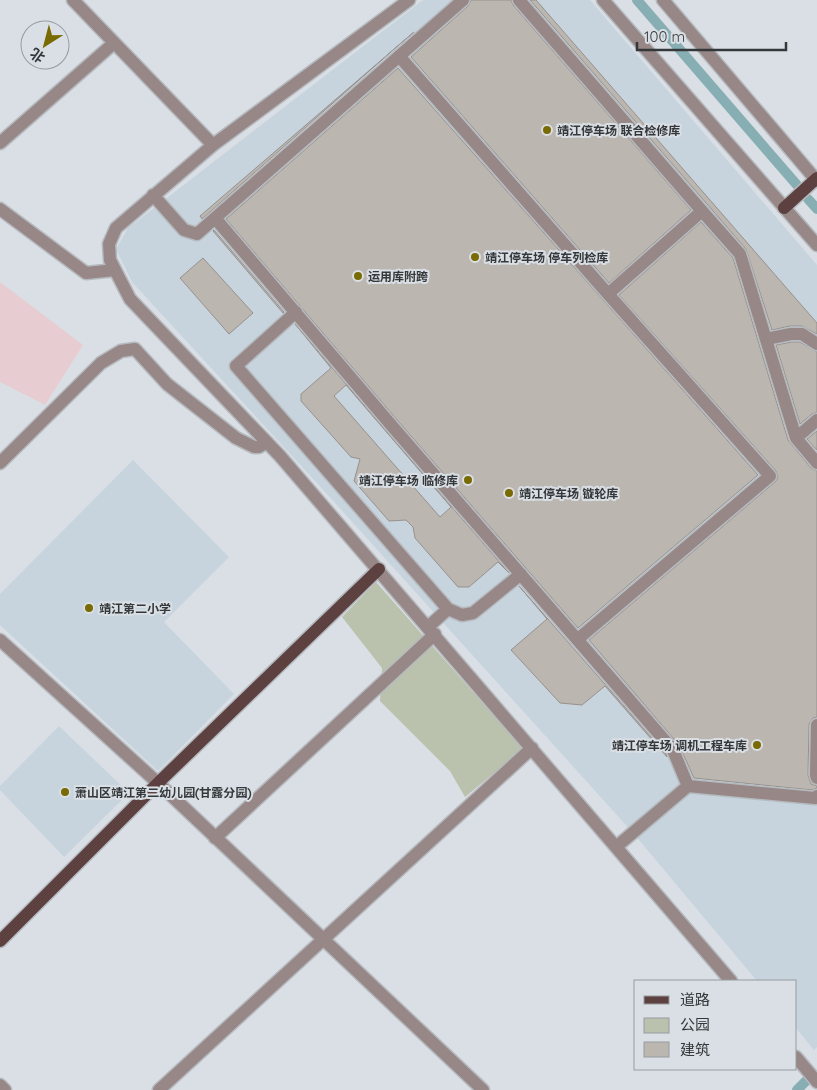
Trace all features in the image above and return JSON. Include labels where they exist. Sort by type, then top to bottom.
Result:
[{"type":"main road","points":[[784,208],[817,179]]},
{"type":"main road","points":[[0,941],[158,783],[379,569]]},
{"type":"street","points":[[73,0],[214,145]]},
{"type":"street","points":[[409,0],[214,145],[153,195],[116,228],[109,244],[110,260],[130,299],[268,442],[730,980]]},
{"type":"street","points":[[153,195],[184,230],[196,234],[463,0]]},
{"type":"street","points":[[520,0],[740,254],[796,438],[817,463]]},
{"type":"street","points":[[603,0],[817,246]]},
{"type":"street","points":[[663,0],[817,179]]},
{"type":"street","points":[[0,143],[114,43]]},
{"type":"street","points":[[399,56],[770,476],[578,639]]},
{"type":"street","points":[[0,209],[86,273],[115,270]]},
{"type":"street","points":[[608,294],[702,211]]},
{"type":"street","points":[[215,218],[673,750],[688,786]]},
{"type":"street","points":[[296,312],[236,366],[448,610],[462,615],[473,614],[521,574]]},
{"type":"street","points":[[766,340],[790,334],[802,334],[817,344]]},
{"type":"street","points":[[0,463],[101,363],[121,351],[135,349],[167,384],[236,438],[254,447],[259,447],[268,442]]},
{"type":"street","points":[[796,438],[817,420]]},
{"type":"street","points":[[215,838],[431,631],[448,610]]},
{"type":"street","points":[[0,640],[158,783],[483,1090]]},
{"type":"street","points":[[817,725],[817,778]]},
{"type":"street","points":[[158,1090],[532,748]]},
{"type":"street","points":[[616,847],[688,786],[815,798],[817,796]]},
{"type":"street","points":[[797,1058],[817,1082]]},
{"type":"street","points":[[0,1085],[5,1090]]},
{"type":"shaded area","points":[[423,0],[590,0],[817,265],[817,1047],[814,1050],[797,1029],[797,980],[756,980],[634,834],[326,493],[132,282],[116,249],[128,228]]},
{"type":"shaded area","points":[[0,282],[83,345],[45,405],[0,382]]},
{"type":"shaded area","name":"靖江第二小学","points":[[133,460],[229,557],[164,622],[234,694],[158,771],[0,625],[0,594]]},
{"type":"shaded area","name":"萧山区靖江第二幼儿园(甘露分园)","points":[[59,726],[129,793],[64,857],[0,790],[0,786]]},
{"type":"green space","points":[[376,582],[523,749],[465,797],[450,771],[380,701],[382,668],[342,617]]},
{"type":"building","name":"靖江停车场 联合检修库","points":[[471,0],[511,0],[513,5],[691,210],[609,283],[411,57],[468,6]]},
{"type":"building","points":[[530,0],[536,0],[817,323],[817,334],[802,326],[790,326],[772,330],[746,249]]},
{"type":"building","points":[[391,52],[202,219],[200,216]]},
{"type":"building","points":[[398,68],[758,475],[578,628],[226,219]]},
{"type":"building","points":[[701,222],[733,258],[788,440],[811,468],[817,471],[817,717],[813,718],[809,724],[808,775],[811,784],[817,786],[817,788],[812,790],[694,778],[679,745],[589,640],[778,478],[776,471],[619,295]]},
{"type":"building","points":[[213,231],[284,312],[283,313]]},
{"type":"building","points":[[203,258],[253,313],[229,334],[180,278]]},
{"type":"building","points":[[295,324],[509,573],[498,562],[469,587],[458,587],[415,538],[413,527],[406,520],[389,521],[354,481],[360,459],[351,457],[301,401],[301,394],[331,368]],"holes":[[[346,385],[451,507],[440,517],[334,396]]]},
{"type":"building","points":[[800,342],[817,352],[817,412],[800,424],[776,345]]},
{"type":"building","points":[[817,431],[817,450],[807,439]]},
{"type":"building","points":[[519,586],[667,757],[605,686],[582,705],[560,703],[511,650],[547,619]]},
{"type":"waterway","points":[[637,0],[797,185]]},
{"type":"waterway","points":[[808,199],[817,209]]},
{"type":"waterway","points":[[797,1090],[806,1081]]},
{"type":"place","name":"靖江停车场 联合检修库","points":[[547,130]]},
{"type":"place","name":"靖江停车场 停车列检库","points":[[475,257]]},
{"type":"place","name":"运用库附跨","points":[[358,276]]},
{"type":"place","name":"靖江停车场 临修库","points":[[468,480]]},
{"type":"place","name":"靖江停车场 镟轮库","points":[[509,493]]},
{"type":"place","name":"靖江第二小学","points":[[89,608]]},
{"type":"place","name":"靖江停车场 调机工程车库","points":[[757,745]]},
{"type":"place","name":"萧山区靖江第二幼儿园(甘露分园)","points":[[65,792]]}]
